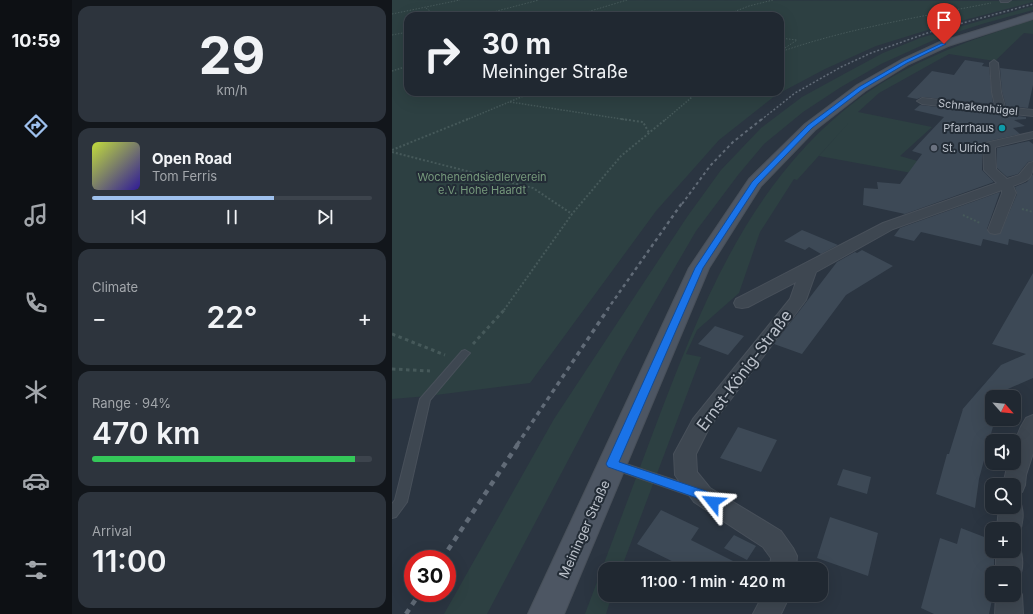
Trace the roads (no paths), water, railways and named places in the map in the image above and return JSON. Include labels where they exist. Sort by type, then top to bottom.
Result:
[{"type":"main road","name":"Meininger Straße","points":[[546,614],[699,268],[755,183],[810,127],[861,88],[905,62],[944,44],[1033,16]]},
{"type":"street","points":[[994,63],[997,76],[996,99],[1001,109]]},
{"type":"street","name":"Schnakenhügel","points":[[922,101],[1033,113]]},
{"type":"street","points":[[995,230],[1009,194],[1006,185],[990,170],[989,145],[1033,135]]},
{"type":"street","points":[[742,303],[888,226],[1023,178],[1033,166]]},
{"type":"street","name":"Ernst-König-Straße","points":[[784,562],[784,556],[772,539],[702,495],[686,475],[685,454],[700,424],[798,300],[809,269]]},
{"type":"street","points":[[1015,478],[1017,468],[1033,423]]},
{"type":"street","points":[[767,614],[773,602]]},
{"type":"street","points":[[1009,602],[1009,614]]},
{"type":"lane","points":[[392,512],[401,502],[425,399],[462,357]]},
{"type":"lane","points":[[612,464],[702,495]]},
{"type":"railway","points":[[761,120],[795,93],[841,67],[871,53],[933,31],[1033,4]]},
{"type":"railway","points":[[682,204],[710,166],[733,142],[762,119]]},
{"type":"railway","points":[[607,310],[682,203]]},
{"type":"railway","points":[[517,445],[608,309]]},
{"type":"railway","points":[[448,550],[518,444]]},
{"type":"railway","points":[[406,614],[414,602]]},
{"type":"place","name":"Pfarrhaus","points":[[1002,128]]},
{"type":"place","name":"St. Ulrich","points":[[934,148]]},
{"type":"park label","name":"Wochenendsiedlerverein e.V. Hohe Haardt","points":[[482,183]]}]
